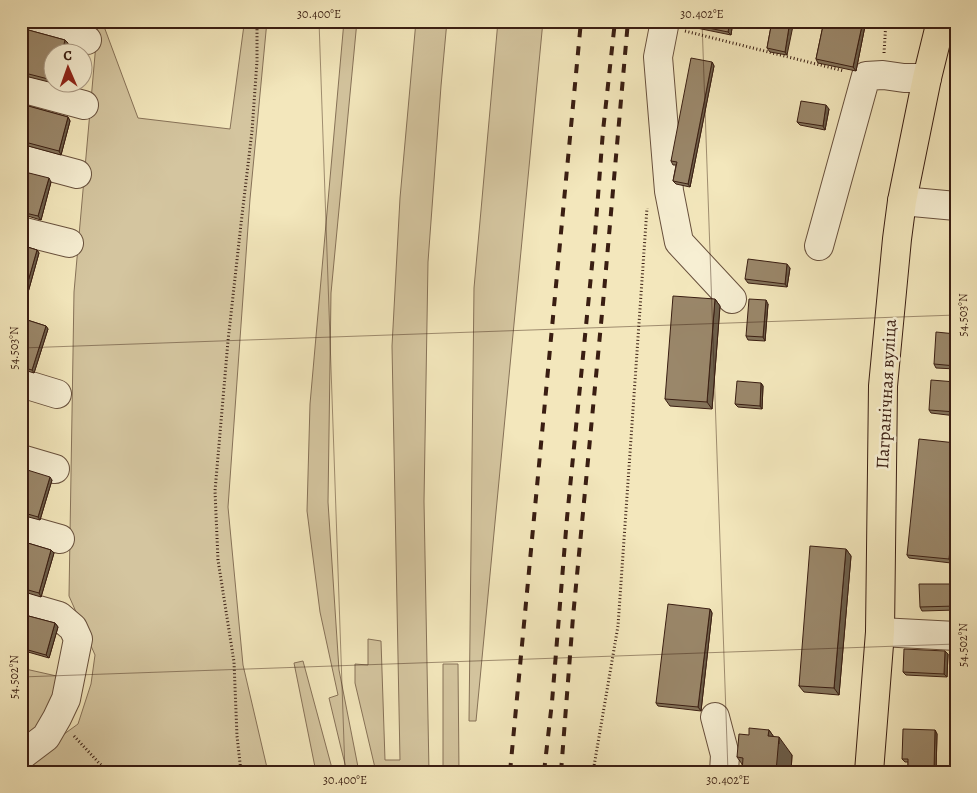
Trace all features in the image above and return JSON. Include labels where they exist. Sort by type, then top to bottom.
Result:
[{"type":"main road","name":"Пагранічная вуліца","points":[[869,772],[880,632],[883,386],[897,239],[902,201],[927,78],[941,21]]},
{"type":"street","points":[[21,22],[87,40]]},
{"type":"street","points":[[673,26],[658,57],[669,191],[679,242],[732,299]]},
{"type":"street","points":[[819,246],[875,76],[927,78]]},
{"type":"street","points":[[21,88],[84,105]]},
{"type":"street","points":[[21,159],[77,174]]},
{"type":"street","points":[[902,201],[956,206]]},
{"type":"street","points":[[21,231],[69,243]]},
{"type":"street","points":[[21,383],[57,394]]},
{"type":"street","points":[[21,459],[56,469]]},
{"type":"street","points":[[21,528],[60,539]]},
{"type":"street","points":[[21,605],[59,616],[73,628],[78,639],[66,699],[46,737],[21,756]]},
{"type":"street","points":[[880,632],[956,636]]},
{"type":"street","points":[[715,717],[725,755],[724,772]]},
{"type":"path","points":[[241,772],[237,736],[234,662],[218,560],[215,491],[229,331],[252,131],[257,61],[257,21]]},
{"type":"path","points":[[673,26],[875,76],[886,21]]},
{"type":"path","points":[[593,772],[618,626],[648,207]]},
{"type":"path","points":[[56,718],[71,728],[74,737],[100,764],[111,772]]},
{"type":"shaded area","points":[[98,21],[102,21],[138,118],[230,129],[244,25],[241,21],[267,21],[250,199],[228,507],[243,665],[268,772],[21,772],[21,763],[78,724],[91,684],[95,655],[69,596],[74,292]]},
{"type":"shaded area","points":[[344,21],[357,21],[331,293],[328,502],[339,670],[359,772],[347,772],[329,698],[338,695],[320,612],[307,511],[310,404]]},
{"type":"shaded area","points":[[416,21],[447,21],[428,262],[424,501],[429,772],[376,772],[355,683],[355,664],[368,665],[368,639],[381,641],[385,760],[400,760],[392,346],[400,198]]},
{"type":"shaded area","points":[[498,21],[543,21],[476,721],[469,721],[474,288]]},
{"type":"shaded area","points":[[303,661],[333,772],[316,772],[294,663]]},
{"type":"shaded area","points":[[443,664],[458,664],[459,772],[443,772]]},
{"type":"shaded area","points":[[21,668],[61,677],[36,734],[21,745]]},
{"type":"building","points":[[685,21],[730,21],[728,32],[684,23]]},
{"type":"building","points":[[772,21],[790,21],[785,52],[767,48]]},
{"type":"building","points":[[824,21],[863,21],[853,67],[816,59]]},
{"type":"building","points":[[21,28],[65,40],[64,42],[42,42],[42,77],[21,72]]},
{"type":"building","points":[[691,58],[712,62],[688,184],[673,181],[677,162],[671,161]]},
{"type":"building","points":[[801,101],[826,105],[823,126],[797,122]]},
{"type":"building","points":[[21,104],[68,117],[59,151],[21,141]]},
{"type":"building","points":[[954,157],[956,157],[956,183],[955,183]]},
{"type":"building","points":[[21,171],[49,178],[38,216],[21,212]]},
{"type":"building","points":[[956,220],[956,252],[955,252]]},
{"type":"building","points":[[21,245],[37,250],[25,292],[21,291]]},
{"type":"building","points":[[748,259],[787,264],[785,284],[745,279]]},
{"type":"building","points":[[673,296],[715,299],[707,402],[665,399]]},
{"type":"building","points":[[749,299],[766,300],[763,337],[746,336]]},
{"type":"building","points":[[21,318],[46,326],[32,370],[21,367]]},
{"type":"building","points":[[936,332],[956,334],[956,366],[934,364]]},
{"type":"building","points":[[931,380],[956,382],[956,412],[929,410]]},
{"type":"building","points":[[737,381],[761,383],[760,406],[735,404]]},
{"type":"building","points":[[919,439],[956,443],[956,494],[949,559],[907,555]]},
{"type":"building","points":[[21,468],[50,477],[38,517],[21,512]]},
{"type":"building","points":[[21,541],[51,550],[39,593],[21,588]]},
{"type":"building","points":[[810,546],[846,549],[834,688],[799,686]]},
{"type":"building","points":[[919,584],[956,584],[956,606],[920,607]]},
{"type":"building","points":[[668,604],[710,609],[698,707],[656,703]]},
{"type":"building","points":[[21,614],[55,623],[46,655],[21,648]]},
{"type":"building","points":[[904,649],[945,651],[944,674],[903,672]]},
{"type":"building","points":[[749,728],[769,730],[768,736],[779,737],[776,772],[742,772],[743,758],[737,757],[739,734],[749,735]]},
{"type":"building","points":[[903,729],[935,730],[934,770],[908,769],[908,759],[902,759]]},
{"type":"railway","points":[[510,772],[581,21]]},
{"type":"railway","points":[[544,772],[595,235],[603,131],[615,21]]},
{"type":"railway","points":[[561,772],[573,617],[628,21]]}]
